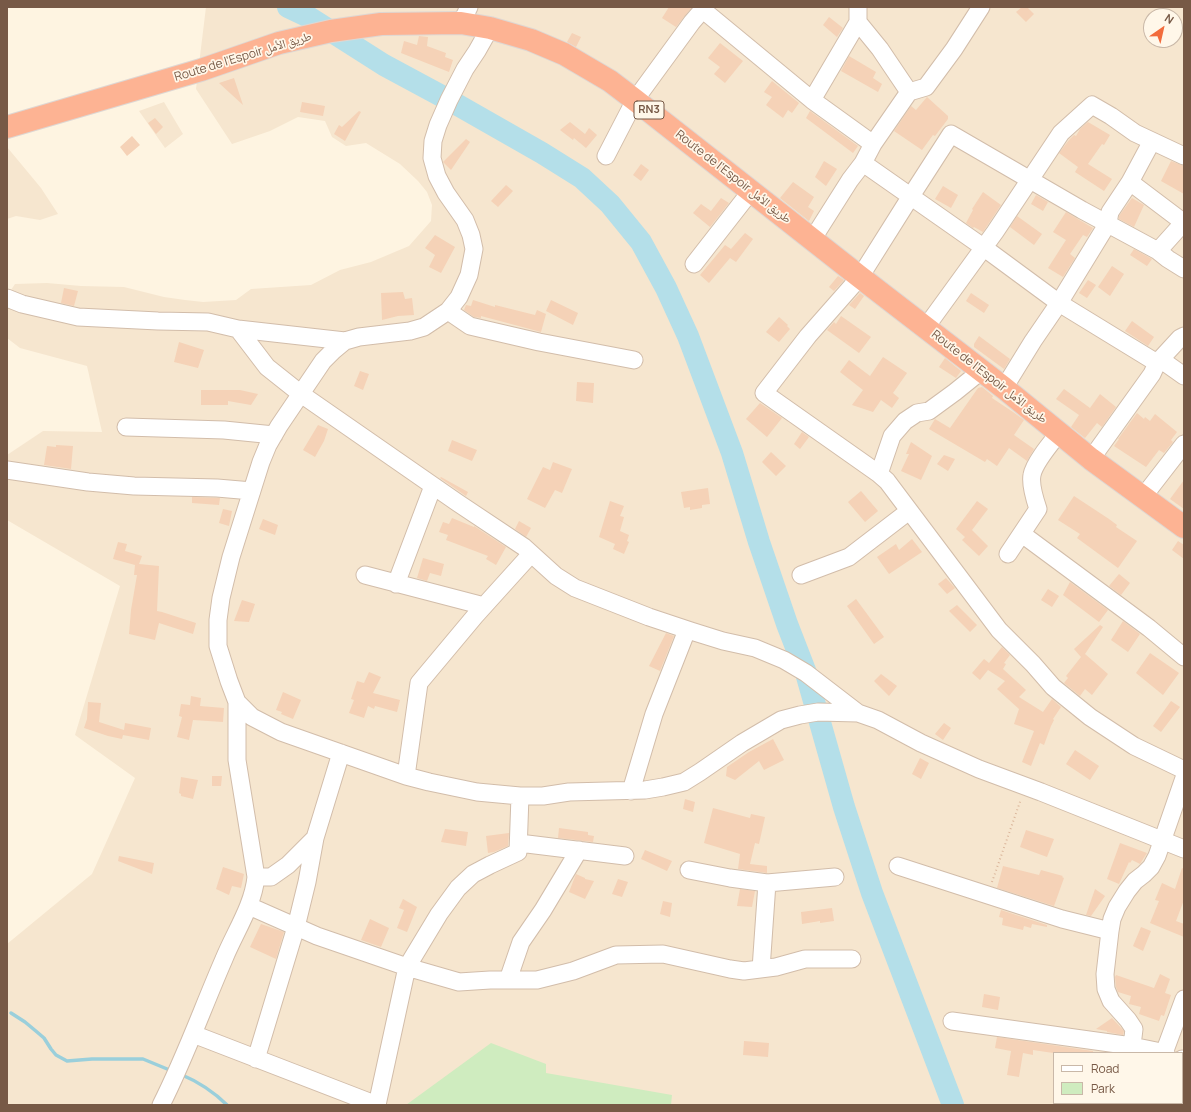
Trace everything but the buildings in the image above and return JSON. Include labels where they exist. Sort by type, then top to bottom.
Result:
[{"type":"highway","name":"Route de l’Espoir طريق الأمل","points":[[7,128],[201,70],[279,43],[331,31],[465,15],[490,28],[531,40],[564,54],[610,81],[812,240],[1004,388],[1091,459],[1184,527]]},
{"type":"street","points":[[812,240],[850,180],[863,163],[873,144],[909,92],[926,87],[981,7]]},
{"type":"street","points":[[606,156],[636,100],[692,22],[704,8],[812,100],[873,144]]},
{"type":"street","points":[[812,100],[858,14],[909,92]]},
{"type":"street","points":[[161,1105],[193,1034],[224,957],[249,906],[255,885],[256,877],[237,760],[237,702],[218,646],[218,620],[221,598],[226,579],[261,462],[274,435],[323,362],[333,350],[345,342],[359,337],[410,331],[424,327],[448,311],[459,297],[469,276],[474,250],[471,235],[465,220],[446,193],[437,176],[432,158],[433,141],[449,100],[465,69],[490,28]]},
{"type":"street","points":[[926,327],[1030,180],[1061,133],[1092,105],[1135,132],[1184,156]]},
{"type":"street","points":[[1184,269],[1158,251],[1082,210],[952,134],[860,277],[808,336],[764,393],[879,474],[887,482],[999,630],[1053,686],[1090,717],[1134,746],[1184,770]]},
{"type":"street","points":[[1004,388],[1108,224],[1110,212],[1130,182],[1152,141]]},
{"type":"street","points":[[863,163],[983,247],[1059,303],[1184,376]]},
{"type":"street","points":[[1130,182],[1184,222],[1158,251]]},
{"type":"street","points":[[694,264],[751,191]]},
{"type":"street","points":[[7,298],[22,304],[78,317],[208,322],[238,329],[345,342]]},
{"type":"street","points":[[448,311],[470,326],[539,342],[634,360]]},
{"type":"street","points":[[238,329],[267,367],[301,394],[524,547],[556,576],[575,588],[649,617],[723,641],[755,648],[784,660],[806,673],[858,713]]},
{"type":"street","points":[[1091,459],[1152,374],[1158,361],[1180,338],[1184,336]]},
{"type":"street","points":[[879,474],[892,436],[905,421],[917,413],[929,411],[981,371]]},
{"type":"street","points":[[126,427],[224,430],[274,435]]},
{"type":"street","points":[[1008,554],[1038,509],[1033,494],[1031,476],[1035,466],[1059,433]]},
{"type":"street","points":[[1143,497],[1184,444]]},
{"type":"street","points":[[7,470],[96,483],[134,486],[217,488],[252,492]]},
{"type":"street","points":[[396,584],[433,486]]},
{"type":"street","points":[[802,575],[849,557],[909,511]]},
{"type":"street","points":[[1022,534],[1149,628],[1184,657]]},
{"type":"street","points":[[406,776],[419,683],[484,606],[532,554]]},
{"type":"street","points":[[365,575],[484,606]]},
{"type":"street","points":[[631,791],[654,714],[687,630]]},
{"type":"street","points":[[237,702],[252,717],[266,726],[406,776],[477,792],[520,796],[542,796],[569,792],[631,791],[664,787],[684,782],[742,743],[781,720],[818,712],[858,713],[878,720],[948,756],[979,769],[1184,849]]},
{"type":"street","points":[[256,1059],[296,927],[307,882],[315,838],[340,753]]},
{"type":"street","points":[[1132,1046],[1134,1029],[1111,1001],[1106,989],[1105,974],[1112,919],[1117,907],[1127,891],[1135,881],[1151,867],[1157,856],[1184,778]]},
{"type":"street","points":[[193,1034],[377,1105],[407,967],[458,888],[473,874],[518,852],[520,796]]},
{"type":"street","points":[[256,877],[271,877],[288,865],[315,838]]},
{"type":"street","points":[[519,842],[625,856]]},
{"type":"street","points":[[508,980],[521,942],[543,910],[578,850]]},
{"type":"street","points":[[898,866],[1069,921],[1110,931]]},
{"type":"street","points":[[689,870],[767,883],[835,877]]},
{"type":"street","points":[[761,969],[767,883]]},
{"type":"street","points":[[249,906],[317,936],[407,967],[459,982],[490,980],[537,980],[573,971],[616,955],[663,954],[744,971],[776,967],[805,959],[852,959]]},
{"type":"street","points":[[1165,1052],[1184,999]]},
{"type":"street","points":[[952,1021],[1132,1046],[1160,1052]]},
{"type":"path","points":[[988,894],[1026,787]]},
{"type":"shaded area","points":[[206,7],[1184,7],[1184,1105],[7,1105],[7,944],[92,874],[135,778],[75,735],[120,586],[7,520],[7,455],[43,431],[102,432],[87,366],[20,348],[7,338],[7,296],[15,284],[47,283],[81,286],[124,287],[164,297],[203,302],[236,300],[251,289],[311,285],[340,270],[371,262],[409,246],[431,221],[432,205],[427,192],[418,181],[400,164],[366,143],[346,146],[332,137],[325,121],[298,117],[270,131],[232,144],[196,89]]},
{"type":"shaded area","points":[[164,102],[183,134],[165,148],[139,111]]},
{"type":"shaded area","points":[[7,147],[41,188],[58,214],[40,220],[16,216],[7,219]]},
{"type":"green space","points":[[491,1043],[546,1064],[546,1073],[672,1095],[671,1105],[406,1105]]},
{"type":"waterway","points":[[288,7],[307,16],[384,65],[542,153],[582,178],[610,204],[641,242],[666,288],[688,336],[732,453],[759,542],[787,624],[806,673],[844,807],[872,893],[953,1105]]},
{"type":"waterway","points":[[11,1013],[25,1022],[44,1038],[56,1055],[67,1061],[92,1059],[143,1059],[172,1071]]},
{"type":"waterway","points":[[180,1074],[205,1087],[227,1105]]}]
